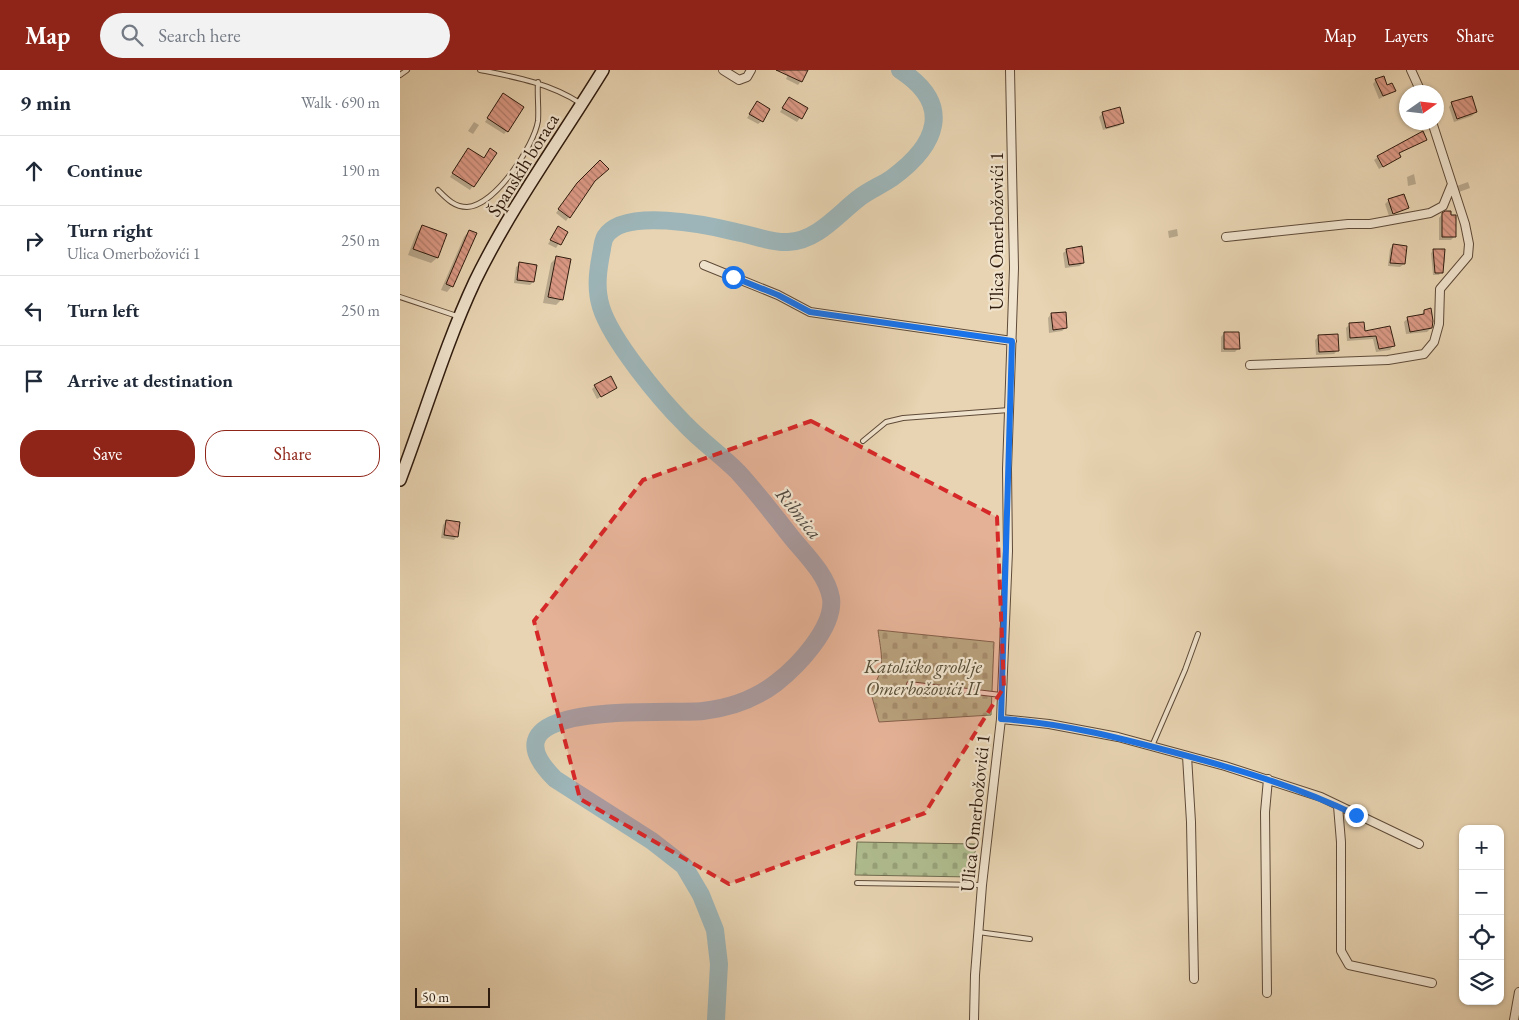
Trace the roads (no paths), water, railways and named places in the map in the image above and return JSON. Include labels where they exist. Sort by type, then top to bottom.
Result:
[{"type":"main road","name":"Španskih boraca","points":[[400,480],[460,316],[476,280],[498,237],[602,70]]},
{"type":"street","points":[[722,70],[739,80],[747,77],[751,70]]},
{"type":"street","name":"Ulica Omerbožovići 1","points":[[974,1020],[982,885],[1001,719],[1008,551],[1007,469],[1014,268],[1010,70]]},
{"type":"street","points":[[1411,70],[1418,85]]},
{"type":"street","points":[[1250,365],[1388,360],[1415,357],[1424,354],[1434,342],[1438,324],[1440,289],[1468,256],[1469,244],[1465,224],[1435,130]]},
{"type":"street","points":[[1226,237],[1348,224],[1370,224],[1430,213],[1443,206],[1452,184]]},
{"type":"street","points":[[704,265],[778,295],[810,312],[1012,341]]},
{"type":"street","points":[[1001,719],[1049,724],[1118,737],[1268,779],[1321,798],[1419,844]]},
{"type":"street","points":[[1187,756],[1191,822],[1194,979]]},
{"type":"street","points":[[1267,993],[1265,849],[1268,779]]},
{"type":"street","points":[[1338,806],[1341,842],[1341,951],[1344,959],[1349,965],[1432,983]]},
{"type":"street","points":[[1514,1020],[1519,992]]},
{"type":"lane","points":[[400,74],[407,70]]},
{"type":"lane","points":[[480,70],[538,82],[566,93],[582,104]]},
{"type":"lane","points":[[438,190],[454,205],[466,207],[476,206],[493,194],[510,175],[531,143],[538,121],[538,82]]},
{"type":"lane","points":[[400,297],[460,316]]},
{"type":"lane","points":[[863,441],[886,422],[903,418],[1009,410]]},
{"type":"lane","points":[[1152,746],[1185,670],[1198,634]]},
{"type":"lane","points":[[909,684],[1002,695]]},
{"type":"lane","points":[[857,883],[982,885]]},
{"type":"lane","points":[[978,932],[1030,939]]},
{"type":"waterway","name":"Ribnica","points":[[716,1020],[719,964],[715,930],[701,895],[684,866],[652,841],[555,779],[537,753],[539,735],[557,723],[585,716],[619,713],[703,711],[722,708],[751,698],[768,689],[785,676],[813,645],[827,621],[831,609],[831,598],[821,573],[759,496],[738,472],[675,413],[650,385],[625,352],[606,320],[599,300],[598,278],[602,246],[605,237],[615,228],[647,220],[706,226],[782,242],[799,240],[818,232],[867,192],[892,178],[920,152],[929,139],[933,125],[933,111],[928,97],[917,83],[900,70]]},
{"type":"park label","name":"Katoličko groblje Omerbožovići II","points":[[923,677]]}]
